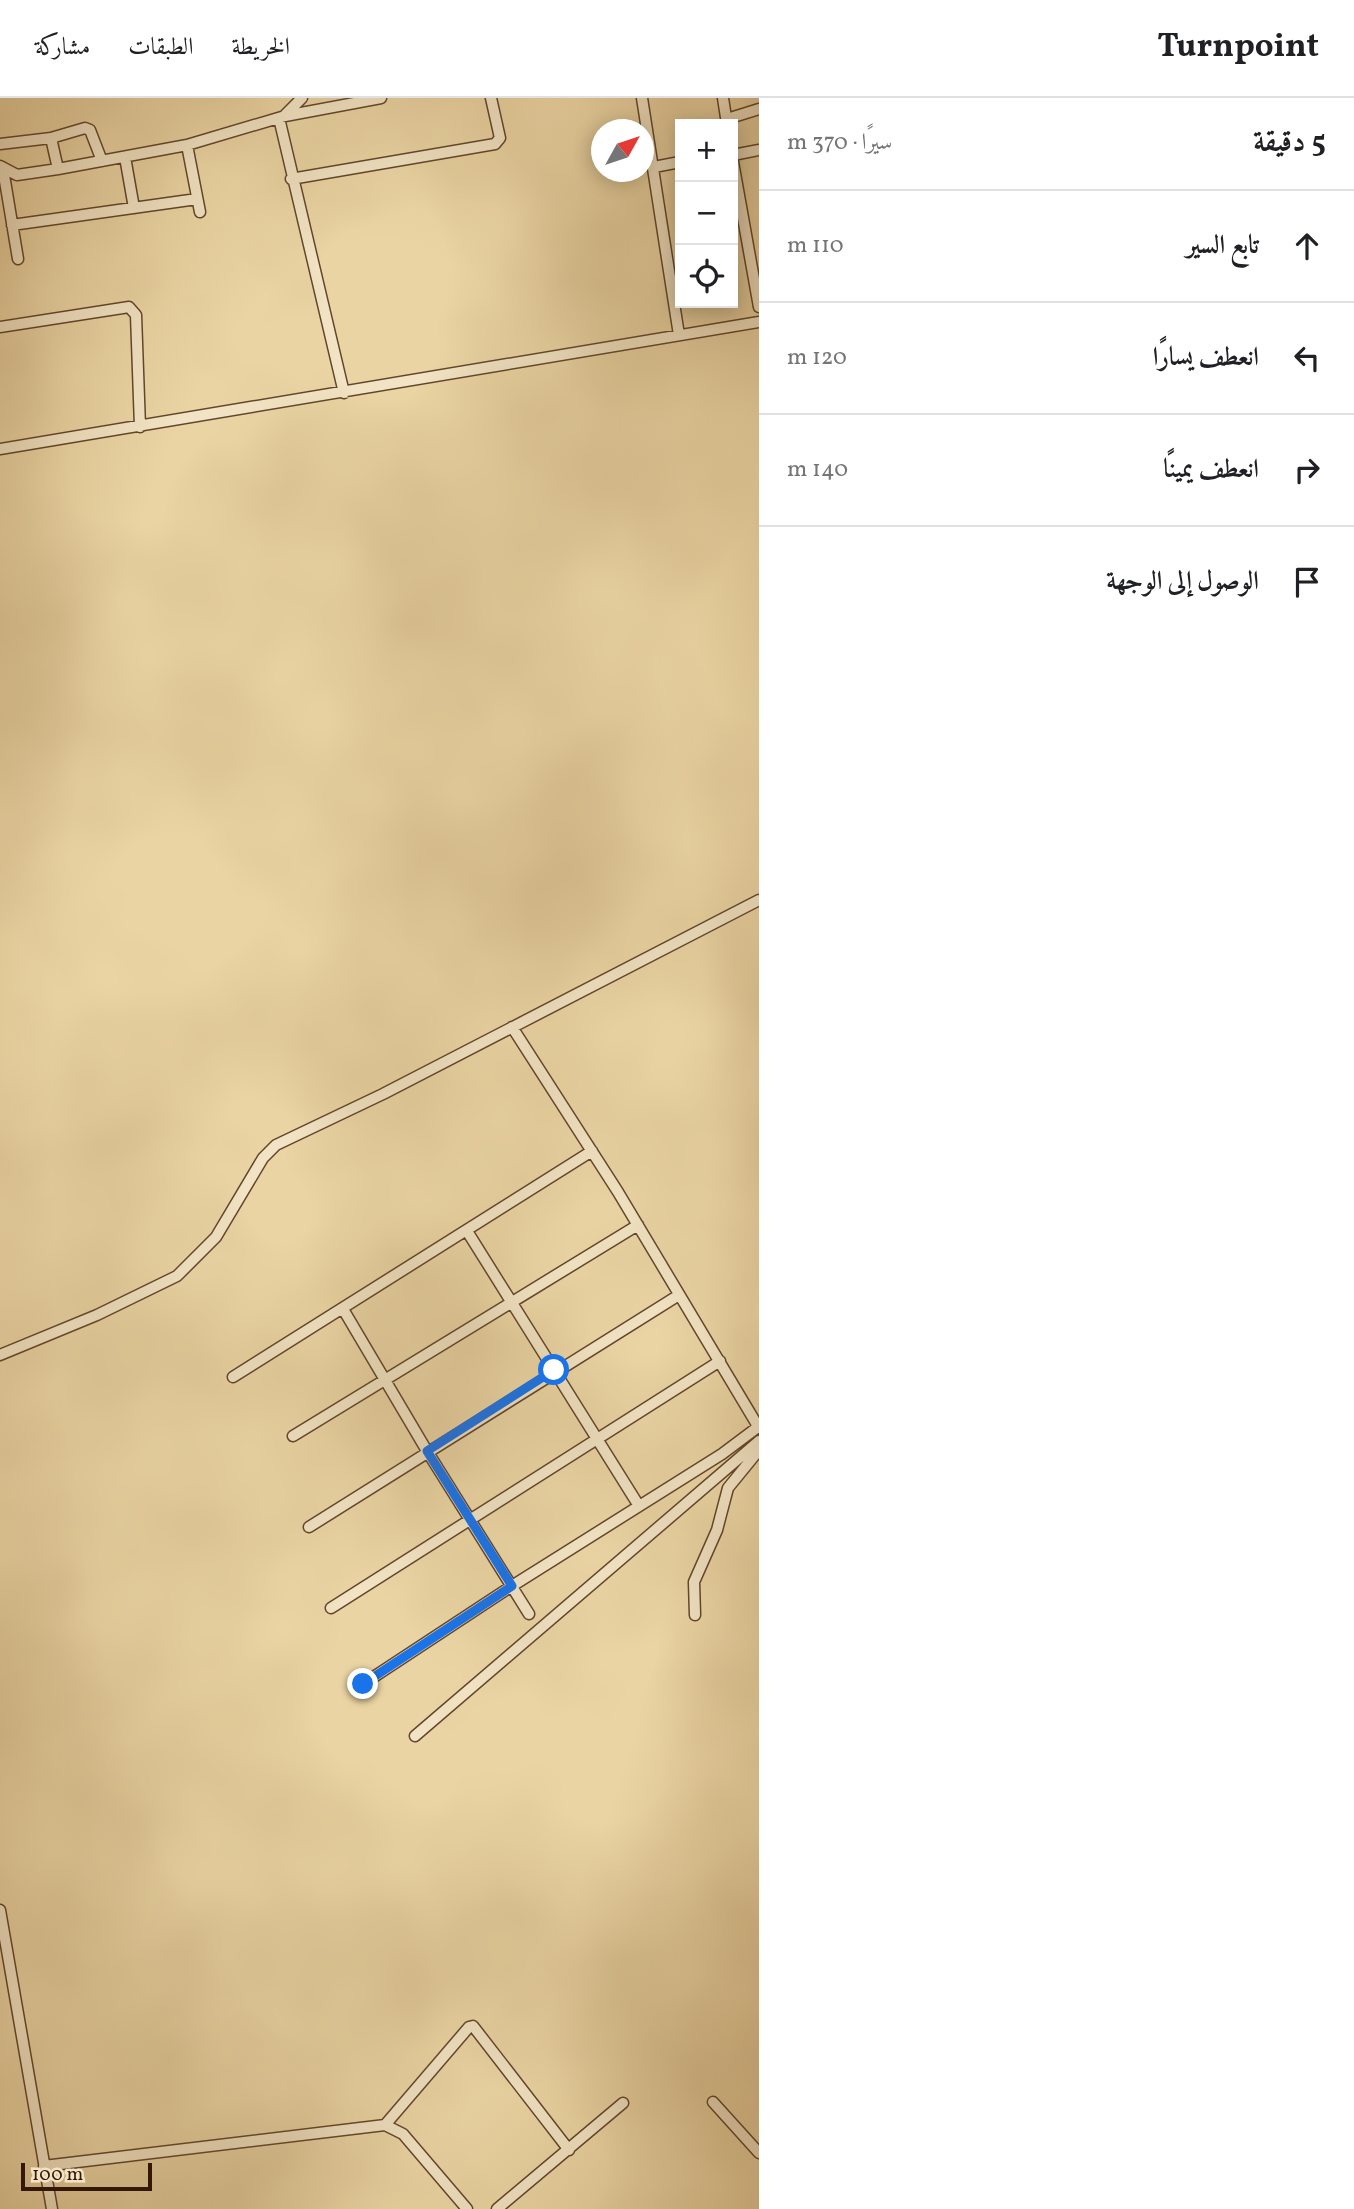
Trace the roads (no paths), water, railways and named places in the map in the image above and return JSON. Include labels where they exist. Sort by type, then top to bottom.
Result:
[{"type":"street","points":[[282,117],[302,98]]},
{"type":"street","points":[[2,167],[18,175],[125,157],[187,145],[282,117],[381,98]]},
{"type":"street","points":[[291,179],[495,144],[499,138],[491,98]]},
{"type":"street","points":[[642,98],[646,119]]},
{"type":"street","points":[[723,98],[726,119]]},
{"type":"street","points":[[734,119],[759,109]]},
{"type":"street","points":[[282,117],[291,179],[344,393]]},
{"type":"street","points":[[0,144],[51,138],[85,128],[90,130],[102,161]]},
{"type":"street","points":[[51,138],[58,169]]},
{"type":"street","points":[[187,145],[200,212]]},
{"type":"street","points":[[738,154],[759,150]]},
{"type":"street","points":[[125,157],[134,208]]},
{"type":"street","points":[[675,163],[654,167],[679,335]]},
{"type":"street","points":[[2,167],[18,259]]},
{"type":"street","points":[[737,182],[759,307]]},
{"type":"street","points":[[12,225],[197,199]]},
{"type":"street","points":[[0,327],[129,307],[136,314],[140,427]]},
{"type":"street","points":[[0,449],[759,321]]},
{"type":"street","points":[[0,1355],[97,1315],[177,1276],[216,1237],[271,1149],[759,900]]},
{"type":"street","points":[[363,1684],[512,1586],[722,1454],[759,1427],[593,1151],[512,1027]]},
{"type":"street","points":[[233,1377],[593,1151]]},
{"type":"street","points":[[293,1436],[386,1382],[638,1225]]},
{"type":"street","points":[[467,1231],[639,1506]]},
{"type":"street","points":[[309,1527],[678,1294]]},
{"type":"street","points":[[343,1309],[427,1451],[529,1614]]},
{"type":"street","points":[[331,1608],[598,1441],[720,1361]]},
{"type":"street","points":[[415,1736],[758,1442]]},
{"type":"street","points":[[695,1615],[693,1593],[697,1571],[717,1530],[731,1482],[759,1450],[758,1442]]},
{"type":"street","points":[[721,1472],[731,1482]]},
{"type":"street","points":[[0,1910],[52,2209]]},
{"type":"street","points":[[385,2125],[474,2026],[569,2150]]},
{"type":"street","points":[[713,2102],[759,2153]]},
{"type":"street","points":[[497,2209],[623,2103]]},
{"type":"street","points":[[44,2166],[385,2125],[403,2134],[467,2209]]}]
